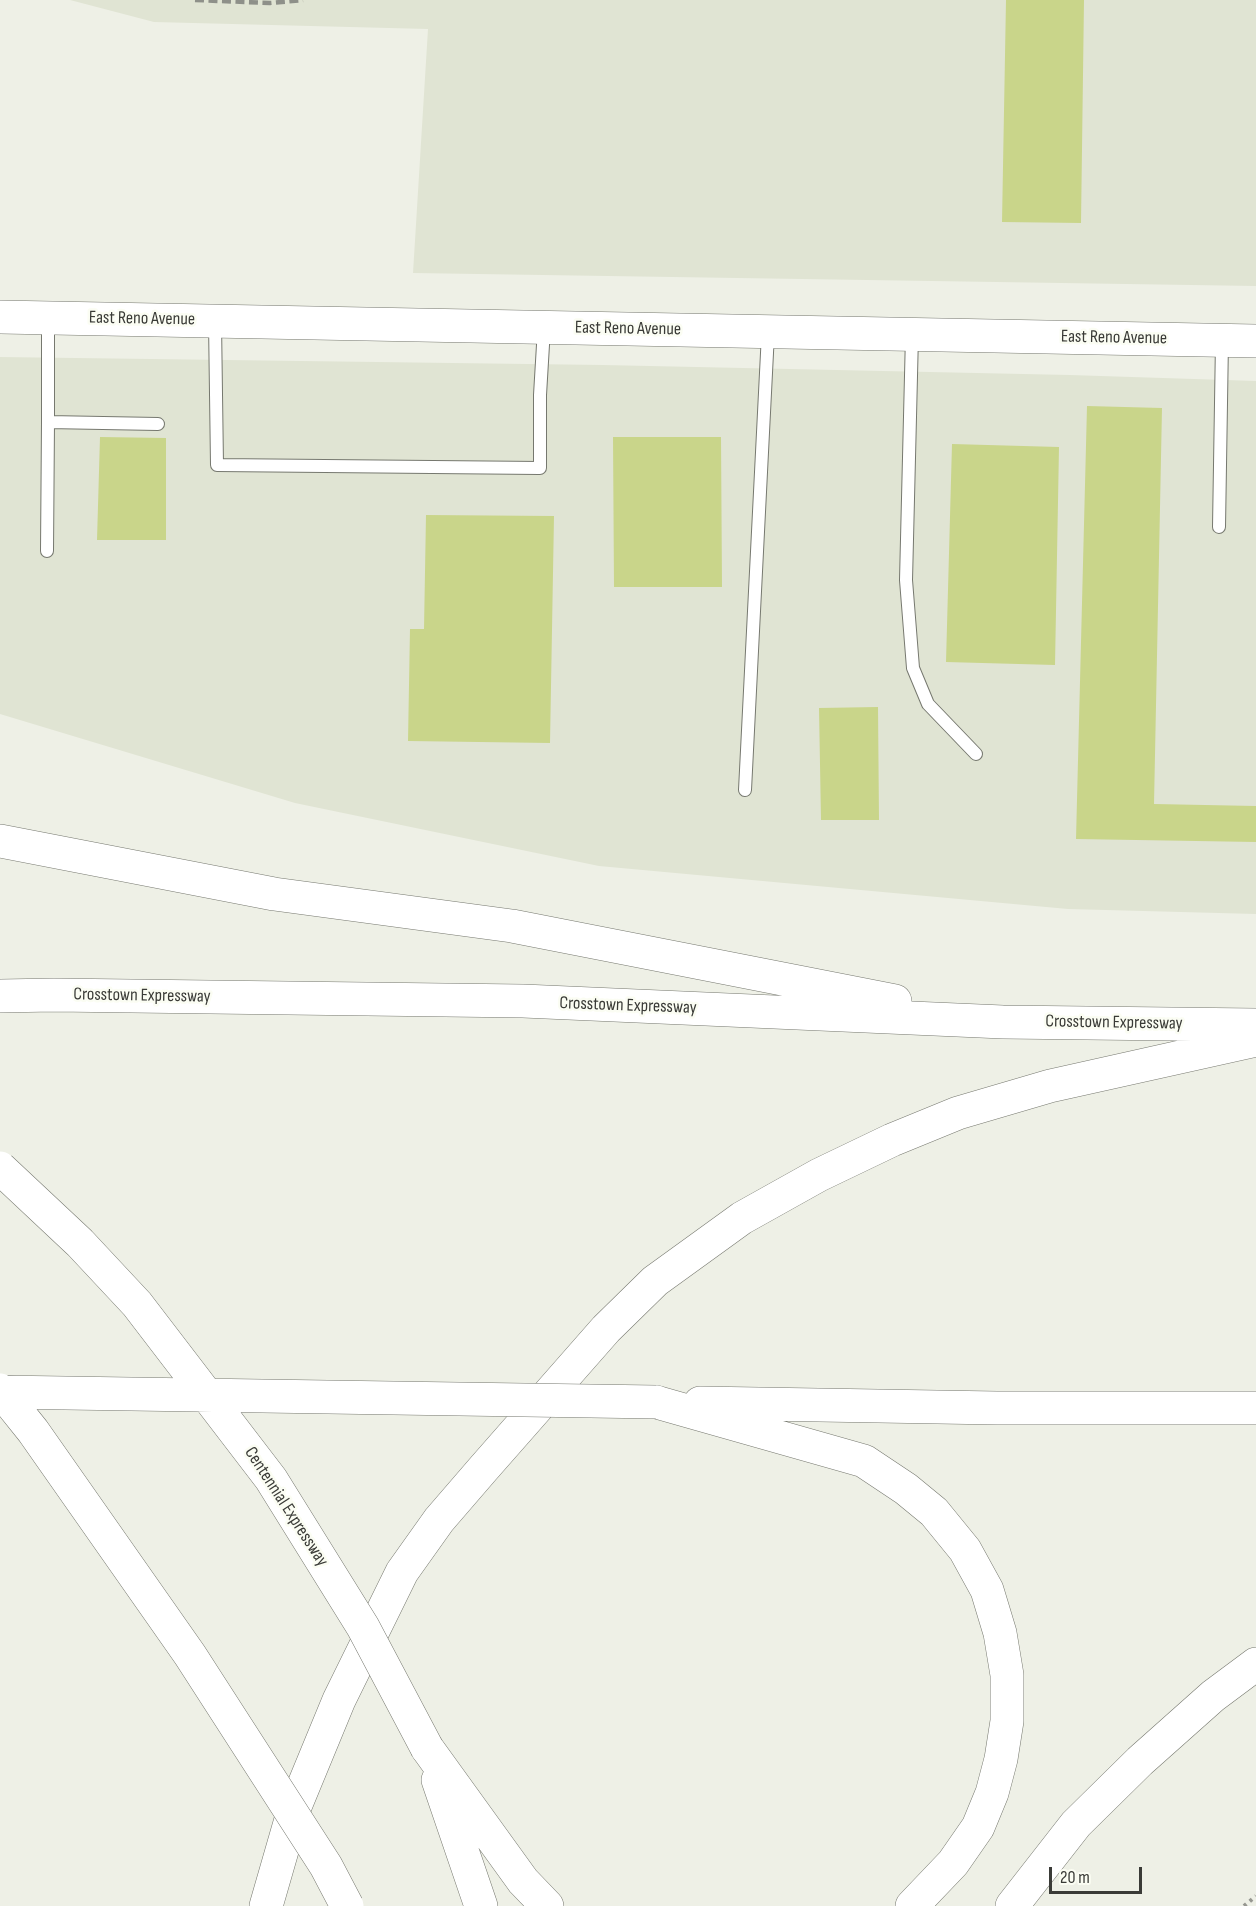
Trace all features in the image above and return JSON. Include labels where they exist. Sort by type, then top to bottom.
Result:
[{"type":"main road","name":"East Reno Avenue","points":[[0,317],[1256,341]]},
{"type":"main road","points":[[0,841],[274,894],[512,926],[1003,1022]]},
{"type":"main road","name":"Crosstown Expressway","points":[[0,996],[54,994],[523,1001],[1003,1022],[1256,1025]]},
{"type":"main road","points":[[266,1906],[294,1809],[339,1700],[402,1572],[439,1520],[483,1468],[606,1329],[655,1281],[742,1218],[819,1175],[892,1140],[958,1113],[1050,1086],[1256,1040]]},
{"type":"main road","name":"Centennial Expressway","points":[[0,1168],[80,1243],[137,1304],[271,1479],[363,1627],[427,1748],[481,1906]]},
{"type":"main road","points":[[0,1391],[997,1407],[1256,1408]]},
{"type":"main road","points":[[0,1391],[33,1431],[190,1655],[326,1866],[347,1906]]},
{"type":"main road","points":[[656,1402],[864,1461],[906,1489],[934,1512],[965,1550],[987,1590],[1000,1633],[1007,1675],[1007,1721],[1001,1759],[992,1792],[978,1827],[953,1863],[912,1906]]},
{"type":"main road","points":[[1012,1906],[1077,1824],[1140,1761],[1214,1696],[1256,1664]]},
{"type":"main road","points":[[427,1748],[523,1881],[547,1906]]},
{"type":"lane","points":[[47,551],[48,318]]},
{"type":"lane","points":[[215,321],[217,465],[540,468],[540,395],[544,327]]},
{"type":"lane","points":[[745,790],[768,332]]},
{"type":"lane","points":[[912,334],[906,580],[913,668],[928,704],[976,754]]},
{"type":"lane","points":[[1219,527],[1222,340]]},
{"type":"lane","points":[[48,422],[158,424]]},
{"type":"path","points":[[1244,1906],[1256,1896]]},
{"type":"shaded area","points":[[70,0],[1256,0],[1256,286],[413,273],[428,29],[154,22]]},
{"type":"shaded area","points":[[0,357],[603,365],[1256,381],[1256,914],[1068,909],[599,866],[295,803],[0,714]]},
{"type":"building","points":[[1006,0],[1084,0],[1081,223],[1002,222]]},
{"type":"building","points":[[1087,406],[1162,408],[1154,804],[1256,806],[1256,842],[1076,839]]},
{"type":"building","points":[[100,437],[166,438],[166,540],[97,540]]},
{"type":"building","points":[[613,437],[721,437],[722,587],[614,587]]},
{"type":"building","points":[[952,444],[1059,447],[1055,665],[946,662]]},
{"type":"building","points":[[426,515],[554,516],[550,743],[408,741],[410,629],[424,629]]},
{"type":"building","points":[[878,707],[879,820],[821,820],[819,708]]},
{"type":"railway","points":[[195,0],[270,3],[303,0]]}]
